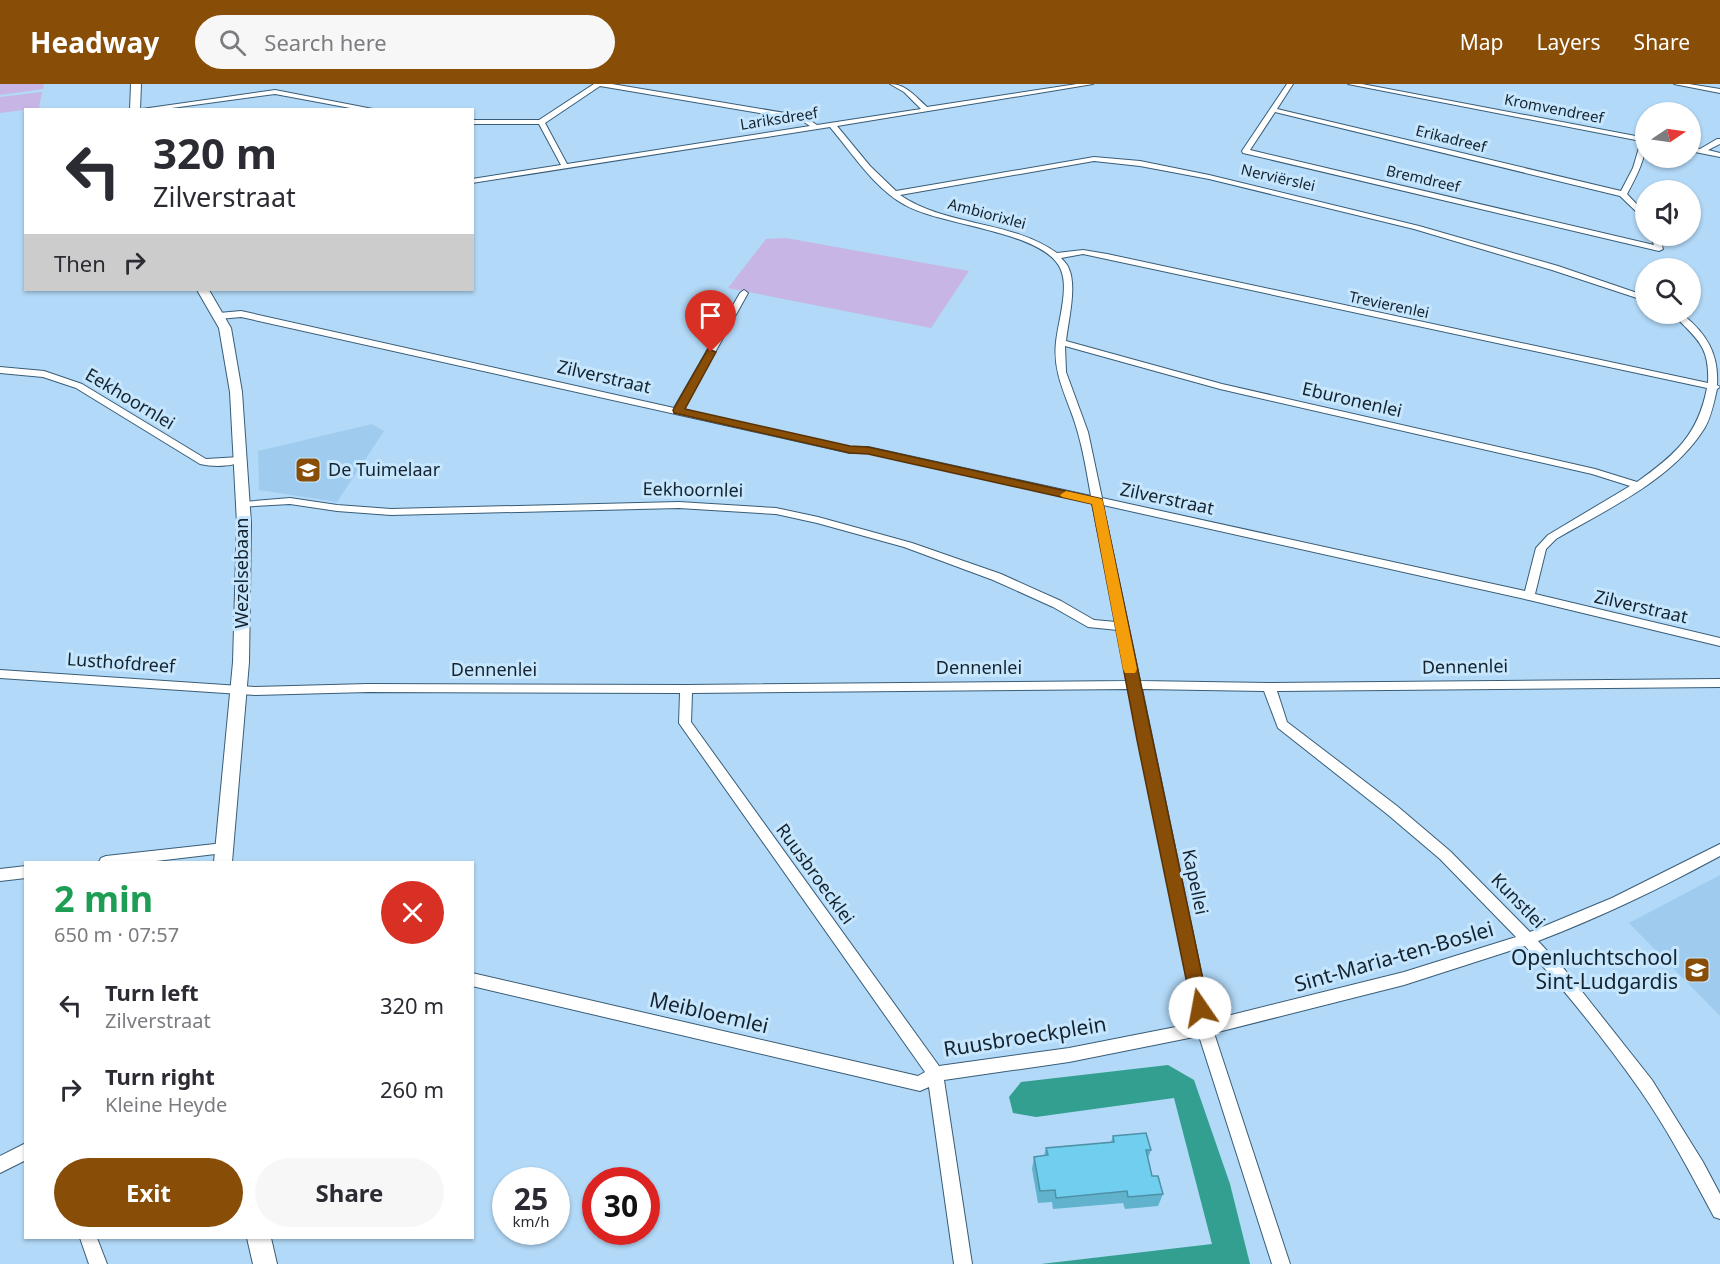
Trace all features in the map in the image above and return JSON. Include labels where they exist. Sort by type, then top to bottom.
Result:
[{"type":"street","points":[[136,84],[137,108]]},
{"type":"street","points":[[474,122],[541,122],[599,84],[619,85],[803,118],[816,127]]},
{"type":"street","points":[[893,84],[906,91],[926,110]]},
{"type":"street","name":"Lariksdreef","points":[[474,181],[1090,84]]},
{"type":"street","name":"Bremdreef","points":[[1290,84],[1246,151],[1635,243]]},
{"type":"street","name":"Kromvendreef","points":[[1351,84],[1635,138]]},
{"type":"street","points":[[1677,84],[1720,91]]},
{"type":"street","points":[[152,108],[275,92],[364,108]]},
{"type":"street","name":"Erikadreef","points":[[1273,110],[1623,194]]},
{"type":"street","points":[[541,122],[565,166]]},
{"type":"street","name":"Ambiorixlei","points":[[832,125],[894,194],[922,211],[1026,239],[1057,256]]},
{"type":"street","points":[[1702,151],[1720,141]]},
{"type":"street","points":[[1702,151],[1720,155]]},
{"type":"street","name":"Nerviërslei","points":[[894,194],[1094,159],[1124,160],[1201,175],[1376,218],[1493,249],[1635,294]]},
{"type":"street","points":[[1635,207],[1623,194],[1637,168]]},
{"type":"street","name":"Bremdreef","points":[[1646,246],[1659,249],[1658,246]]},
{"type":"street","name":"Trevierenlei","points":[[1057,256],[1083,252],[1107,256],[1715,387]]},
{"type":"street","points":[[1057,256],[1066,271],[1067,281],[1060,342],[1060,364],[1083,432],[1097,502]]},
{"type":"street","name":"Wezelsebaan","points":[[203,291],[225,328],[236,392],[243,505],[239,689],[223,855]]},
{"type":"street","points":[[678,410],[744,293]]},
{"type":"street","name":"Zilverstraat","points":[[219,316],[241,314],[850,450],[868,450],[1529,596],[1720,642]]},
{"type":"street","points":[[1529,596],[1541,548],[1552,537],[1637,485],[1667,463],[1700,428],[1715,387],[1717,367],[1709,345],[1689,324]]},
{"type":"street","name":"Eburonenlei","points":[[1060,342],[1220,386],[1595,472],[1637,485]]},
{"type":"street","name":"Eekhoornlei","points":[[0,369],[44,374],[80,386],[204,462],[240,460]]},
{"type":"street","name":"Eekhoornlei","points":[[243,505],[290,501],[337,508],[391,512],[679,505],[776,510],[908,545],[997,577],[1057,604],[1092,624],[1121,626]]},
{"type":"street","name":"Kapellei","points":[[1097,502],[1205,1030],[1281,1264]]},
{"type":"street","name":"Lusthofdreef","points":[[0,674],[239,689]]},
{"type":"street","name":"Dennenlei","points":[[239,689],[255,691],[368,688],[686,689],[1133,685],[1269,687],[1720,682]]},
{"type":"street","name":"Kunstlei","points":[[1269,687],[1282,725],[1412,826],[1470,879],[1529,939],[1646,1085],[1697,1168],[1720,1211]]},
{"type":"street","name":"Ruusbroecklei","points":[[686,689],[685,723],[934,1074]]},
{"type":"street","name":"Sint-Maria-ten-Boslei","points":[[1205,1030],[1461,964],[1612,906],[1720,849]]},
{"type":"street","points":[[123,861],[223,855]]},
{"type":"street","points":[[0,875],[24,872]]},
{"type":"street","name":"Meibloemlei","points":[[474,979],[920,1084],[934,1074]]},
{"type":"street","name":"Ruusbroeckplein","points":[[963,1264],[934,1074],[1205,1030]]},
{"type":"street","points":[[0,1165],[24,1151]]},
{"type":"street","points":[[89,1239],[98,1264]]},
{"type":"street","points":[[260,1239],[265,1264]]},
{"type":"shaded area","points":[[0,84],[44,84],[43,89],[0,95]]},
{"type":"shaded area","points":[[42,92],[39,108],[24,108],[24,110],[0,113],[0,97]]},
{"type":"shaded area","points":[[786,238],[969,271],[931,328],[728,288],[766,239]]},
{"type":"shaded area","name":"De Tuimelaar","points":[[372,424],[384,431],[337,502],[259,490],[258,451]]},
{"type":"shaded area","name":"Openluchtschool Sint-Ludgardis","points":[[1720,875],[1720,1016],[1629,923]]},
{"type":"shaded area","points":[[1168,1065],[1194,1080],[1230,1184],[1250,1264],[1041,1264],[1212,1244],[1174,1098],[1036,1117],[1013,1113],[1009,1097],[1021,1082]]},
{"type":"building","points":[[1146,1133],[1151,1150],[1146,1150],[1152,1176],[1158,1176],[1163,1194],[1128,1197],[1127,1191],[1056,1198],[1055,1190],[1040,1191],[1034,1157],[1048,1155],[1046,1148],[1114,1142],[1113,1136]]},
{"type":"slow traffic","points":[[1066,495],[1097,502],[1130,669]]},
{"type":"place","name":"De Tuimelaar","points":[[308,470]]},
{"type":"place","name":"Openluchtschool Sint-Ludgardis","points":[[1697,970]]},
{"type":"route","points":[[711,352],[678,410],[850,450],[868,450],[1097,502],[1200,1008]]}]
